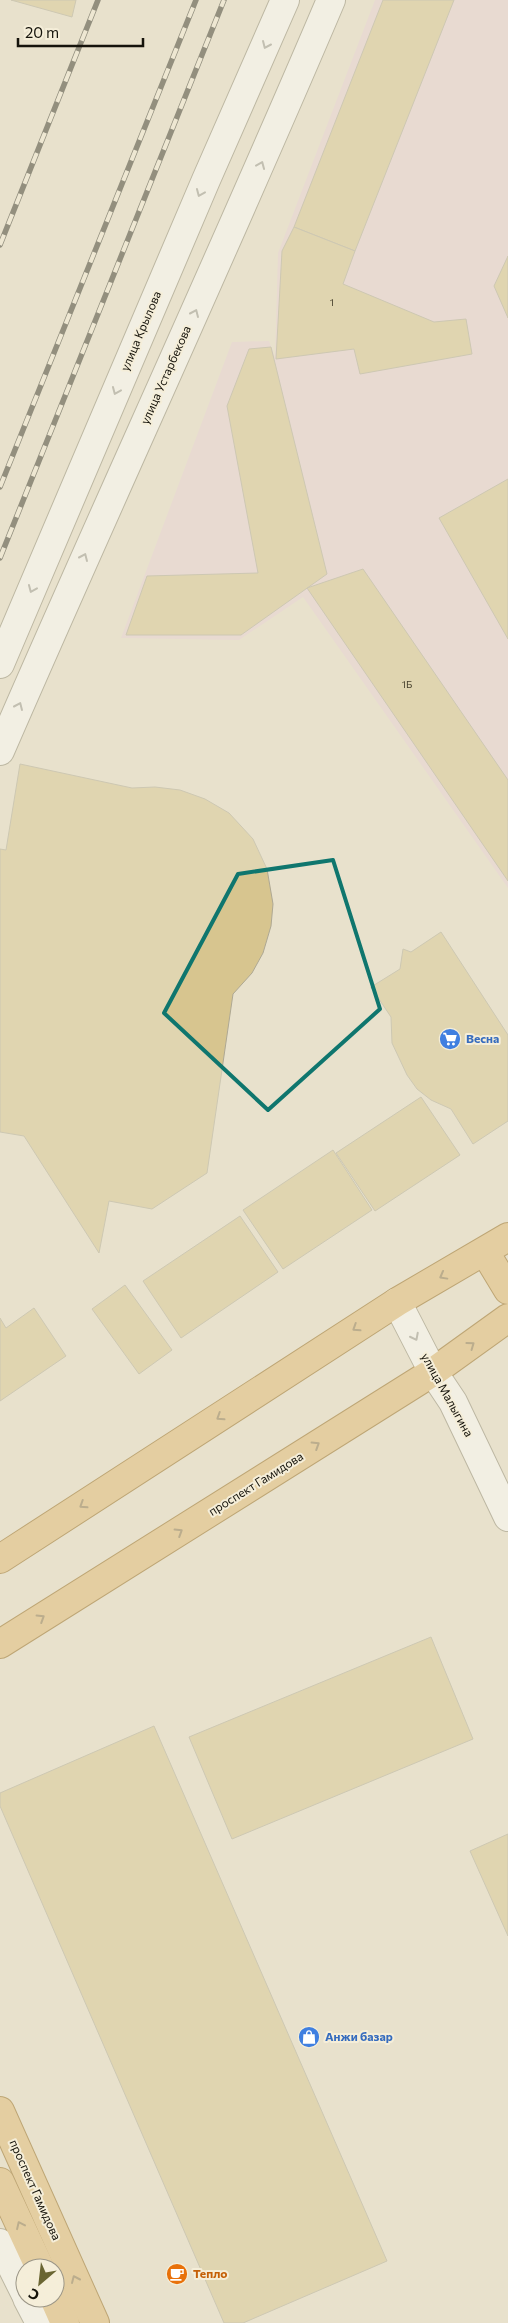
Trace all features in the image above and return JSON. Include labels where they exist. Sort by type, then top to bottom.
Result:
[{"type":"main road","name":"улица Крылова","points":[[0,664],[206,180],[285,0]]},
{"type":"main road","name":"улица Устарбекова","points":[[0,750],[99,524],[248,197],[332,0]]},
{"type":"main road","points":[[0,1560],[397,1302],[508,1237]]},
{"type":"main road","points":[[485,1252],[508,1290]]},
{"type":"main road","name":"улица Малыгина","points":[[397,1302],[433,1372],[453,1402],[508,1517]]},
{"type":"main road","name":"проспект Гамидова","points":[[0,1644],[433,1372],[508,1318]]},
{"type":"main road","name":"проспект Гамидова","points":[[0,2111],[95,2323]]},
{"type":"main road","points":[[0,2182],[35,2258]]},
{"type":"main road","points":[[0,2243],[15,2273]]},
{"type":"main road","points":[[33,2308],[40,2323]]},
{"type":"main road","points":[[58,2308],[65,2323]]},
{"type":"highlighted area","points":[[333,860],[380,1009],[268,1110],[164,1013],[238,874]]},
{"type":"shaded area","points":[[375,0],[508,0],[508,888],[303,597],[239,640],[121,638],[232,342],[269,341],[275,357],[278,253]]},
{"type":"building","points":[[11,0],[76,0],[72,17]]},
{"type":"building","points":[[383,0],[454,0],[355,251],[294,227]]},
{"type":"building","points":[[294,227],[355,251],[343,284],[434,322],[466,319],[472,354],[360,374],[354,349],[276,359],[282,251]]},
{"type":"building","points":[[508,256],[508,318],[494,286]]},
{"type":"building","points":[[271,347],[327,574],[241,635],[126,635],[147,576],[258,573],[227,406],[249,349]]},
{"type":"building","points":[[508,479],[508,639],[439,518]]},
{"type":"building","points":[[363,569],[508,780],[508,881],[307,588]]},
{"type":"building","points":[[20,764],[132,788],[155,787],[180,790],[205,799],[229,813],[253,839],[267,869],[273,904],[271,926],[263,953],[252,973],[233,994],[207,1173],[152,1209],[109,1201],[99,1253],[24,1136],[0,1132],[0,849],[6,850]]},
{"type":"building","name":"Весна","points":[[441,932],[508,1035],[508,1121],[473,1144],[451,1109],[431,1100],[417,1089],[407,1075],[392,1043],[391,1017],[371,987],[400,969],[403,949],[411,952]]},
{"type":"building","points":[[421,1097],[460,1155],[375,1211],[336,1153]]},
{"type":"building","points":[[333,1150],[372,1210],[283,1269],[243,1210]]},
{"type":"building","points":[[240,1216],[278,1272],[181,1338],[143,1281]]},
{"type":"building","points":[[125,1285],[172,1350],[139,1374],[92,1309]]},
{"type":"building","points":[[34,1308],[66,1356],[0,1401],[0,1318],[6,1328]]},
{"type":"building","points":[[431,1637],[473,1739],[232,1839],[189,1737]]},
{"type":"building","points":[[154,1726],[387,2261],[243,2323],[224,2323],[0,1806],[0,1793]]},
{"type":"building","points":[[508,1834],[508,1936],[470,1851]]},
{"type":"railway","points":[[0,245],[98,0]]},
{"type":"railway","points":[[0,487],[196,0]]},
{"type":"railway","points":[[0,558],[224,0]]},
{"type":"place","name":"Весна","points":[[450,1039]]},
{"type":"place","name":"Анжи базар","points":[[309,2037]]},
{"type":"place","name":"Тепло","points":[[177,2274]]}]
